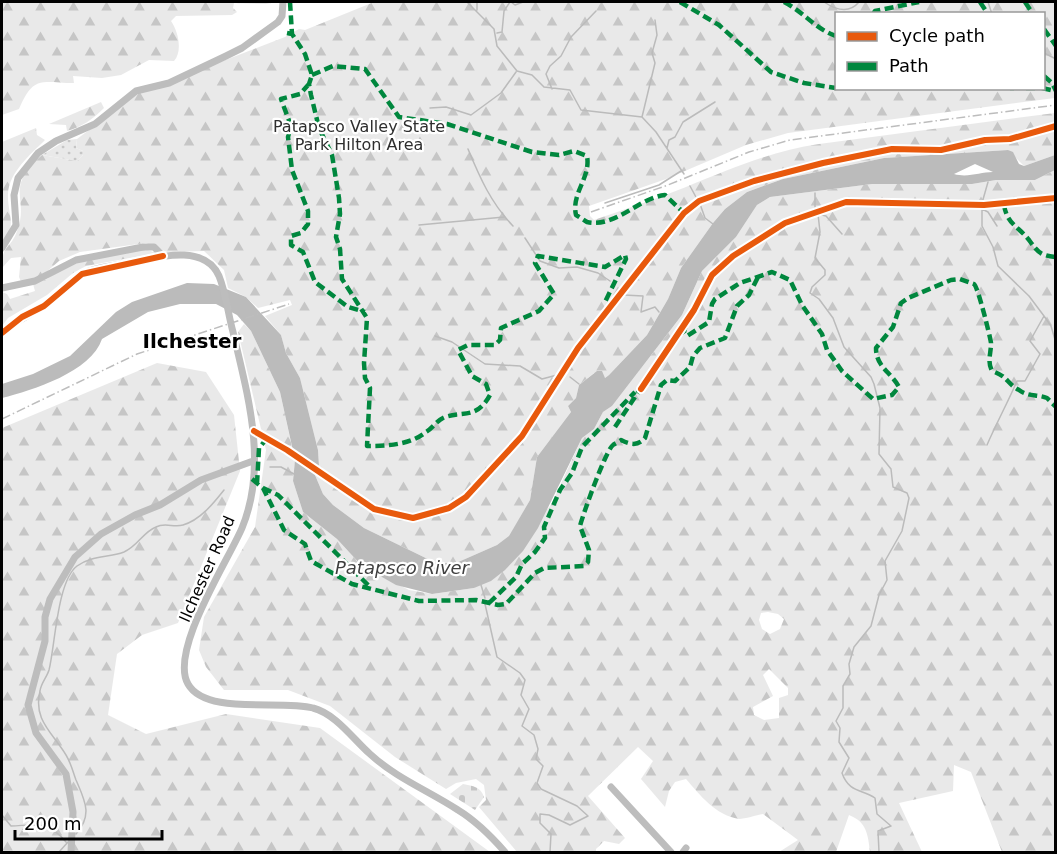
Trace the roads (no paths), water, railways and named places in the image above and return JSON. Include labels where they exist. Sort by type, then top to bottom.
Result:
[{"type":"street","points":[[2,248],[16,225],[15,195],[18,178],[38,153],[56,141],[94,124],[136,91],[169,83],[242,48],[278,22],[282,16],[283,2]]},
{"type":"street","points":[[2,288],[35,281],[68,262],[132,249],[154,247],[163,256]]},
{"type":"street","name":"Ilchester Road","points":[[163,256],[182,255],[199,259],[209,264],[218,275],[252,415],[253,461],[248,507],[243,525],[206,597],[187,653],[184,673],[189,686],[195,692],[214,700],[304,706],[320,710],[392,772],[474,821],[505,852]]},
{"type":"street","points":[[2,333],[22,317],[44,306],[82,274],[163,256]]},
{"type":"street","points":[[71,848],[73,812],[66,774],[36,733],[28,705],[45,641],[46,609],[55,588],[81,550],[114,526],[160,505],[201,480],[253,461]]},
{"type":"street","points":[[611,787],[671,852]]},
{"type":"water","name":"Patapsco River","points":[[1008,150],[1013,152],[1019,164],[1024,166],[1055,155],[1055,170],[1035,180],[996,180],[972,184],[872,184],[770,197],[757,205],[736,237],[702,271],[682,315],[612,406],[603,412],[594,429],[582,438],[538,528],[523,551],[491,581],[474,588],[432,594],[396,585],[361,565],[337,539],[303,512],[293,481],[295,460],[280,392],[251,331],[237,315],[216,304],[180,304],[148,312],[102,339],[96,351],[74,370],[44,385],[2,398],[2,384],[33,374],[70,356],[116,312],[132,302],[187,283],[214,284],[246,297],[281,335],[286,353],[300,378],[318,450],[319,466],[315,475],[323,494],[333,505],[364,528],[436,563],[456,563],[497,545],[509,536],[530,500],[537,457],[571,412],[568,406],[576,398],[579,385],[597,371],[602,371],[605,378],[647,335],[668,299],[681,268],[725,209],[747,192],[783,179],[884,158]],"holes":[[[975,164],[993,172],[969,175],[954,174]]]},
{"type":"waterway","points":[[467,2],[494,29],[497,46],[517,71],[532,75],[544,87],[570,90],[581,110],[642,117],[656,132],[684,174]]},
{"type":"waterway","points":[[477,2],[477,10]]},
{"type":"waterway","points":[[497,33],[502,32],[504,11],[510,2]]},
{"type":"waterway","points":[[511,2],[515,5],[523,2]]},
{"type":"waterway","points":[[824,2],[842,10],[851,8],[859,2]]},
{"type":"waterway","points":[[988,2],[991,12]]},
{"type":"waterway","points":[[552,89],[546,74],[550,66],[561,56],[571,37],[596,11]]},
{"type":"waterway","points":[[642,117],[655,63],[652,53],[657,35],[655,20]]},
{"type":"waterway","points":[[1045,54],[1056,59]]},
{"type":"waterway","points":[[430,108],[446,107],[471,115],[501,93],[516,72]]},
{"type":"waterway","points":[[667,148],[669,140],[675,137],[683,122],[715,102]]},
{"type":"waterway","points":[[468,149],[492,199],[513,226]]},
{"type":"waterway","points":[[605,203],[659,185],[681,171]]},
{"type":"waterway","points":[[982,203],[988,182]]},
{"type":"waterway","points":[[690,186],[697,199]]},
{"type":"waterway","points":[[815,193],[815,207]]},
{"type":"waterway","points":[[700,204],[705,218],[713,224]]},
{"type":"waterway","points":[[997,226],[988,212],[982,209],[982,226],[993,247],[998,266],[1029,296],[1051,326],[1056,343]]},
{"type":"waterway","points":[[842,234],[826,216],[818,214],[820,232],[815,258],[825,270],[825,275],[812,287],[810,293],[819,299],[833,318],[844,347],[871,377],[880,408],[879,454],[891,469],[893,487],[907,493],[909,498],[902,531],[885,561],[887,580],[879,595],[871,626],[854,647],[849,664],[850,674],[843,686],[843,708],[836,721],[840,728],[839,742],[849,758],[842,773],[845,779],[856,790],[875,798],[877,814],[891,826],[878,831],[879,852]]},
{"type":"waterway","points":[[419,225],[504,217]]},
{"type":"waterway","points":[[525,238],[540,261],[559,268],[577,267],[598,273],[610,281]]},
{"type":"waterway","points":[[624,295],[643,296],[641,312],[655,307],[659,312]]},
{"type":"waterway","points":[[987,445],[1017,381],[1025,381],[1040,354],[1030,341],[1044,316]]},
{"type":"waterway","points":[[435,336],[452,342],[485,364],[520,366],[542,379],[557,375]]},
{"type":"waterway","points":[[570,377],[579,384]]},
{"type":"waterway","points":[[270,467],[281,467],[294,474]]},
{"type":"waterway","points":[[76,834],[86,814],[84,801],[68,758],[45,725],[39,710],[41,688],[49,670],[65,585],[70,574],[83,562],[124,552],[151,529],[159,526],[180,526],[189,523],[206,511],[224,490]]},
{"type":"waterway","points":[[481,585],[485,598]]},
{"type":"waterway","points":[[485,604],[497,657],[520,673],[525,680],[521,695],[529,709],[522,726],[534,735],[538,749],[536,759],[543,766],[537,783],[541,789],[577,806],[588,816],[570,825],[549,815],[540,814],[540,823],[551,834],[550,852]]},
{"type":"waterway","points":[[2,815],[11,826],[41,825],[53,830],[66,842]]},
{"type":"waterway","points":[[59,852],[68,842]]},
{"type":"railway","points":[[591,212],[668,185],[749,152],[790,140],[1056,105]]},
{"type":"railway","points":[[2,419],[137,354],[289,304]]},
{"type":"district","name":"Ilchester","points":[[192,341]]},
{"type":"park label","name":"Patapsco Valley State Park Hilton Area","points":[[359,135]]}]
